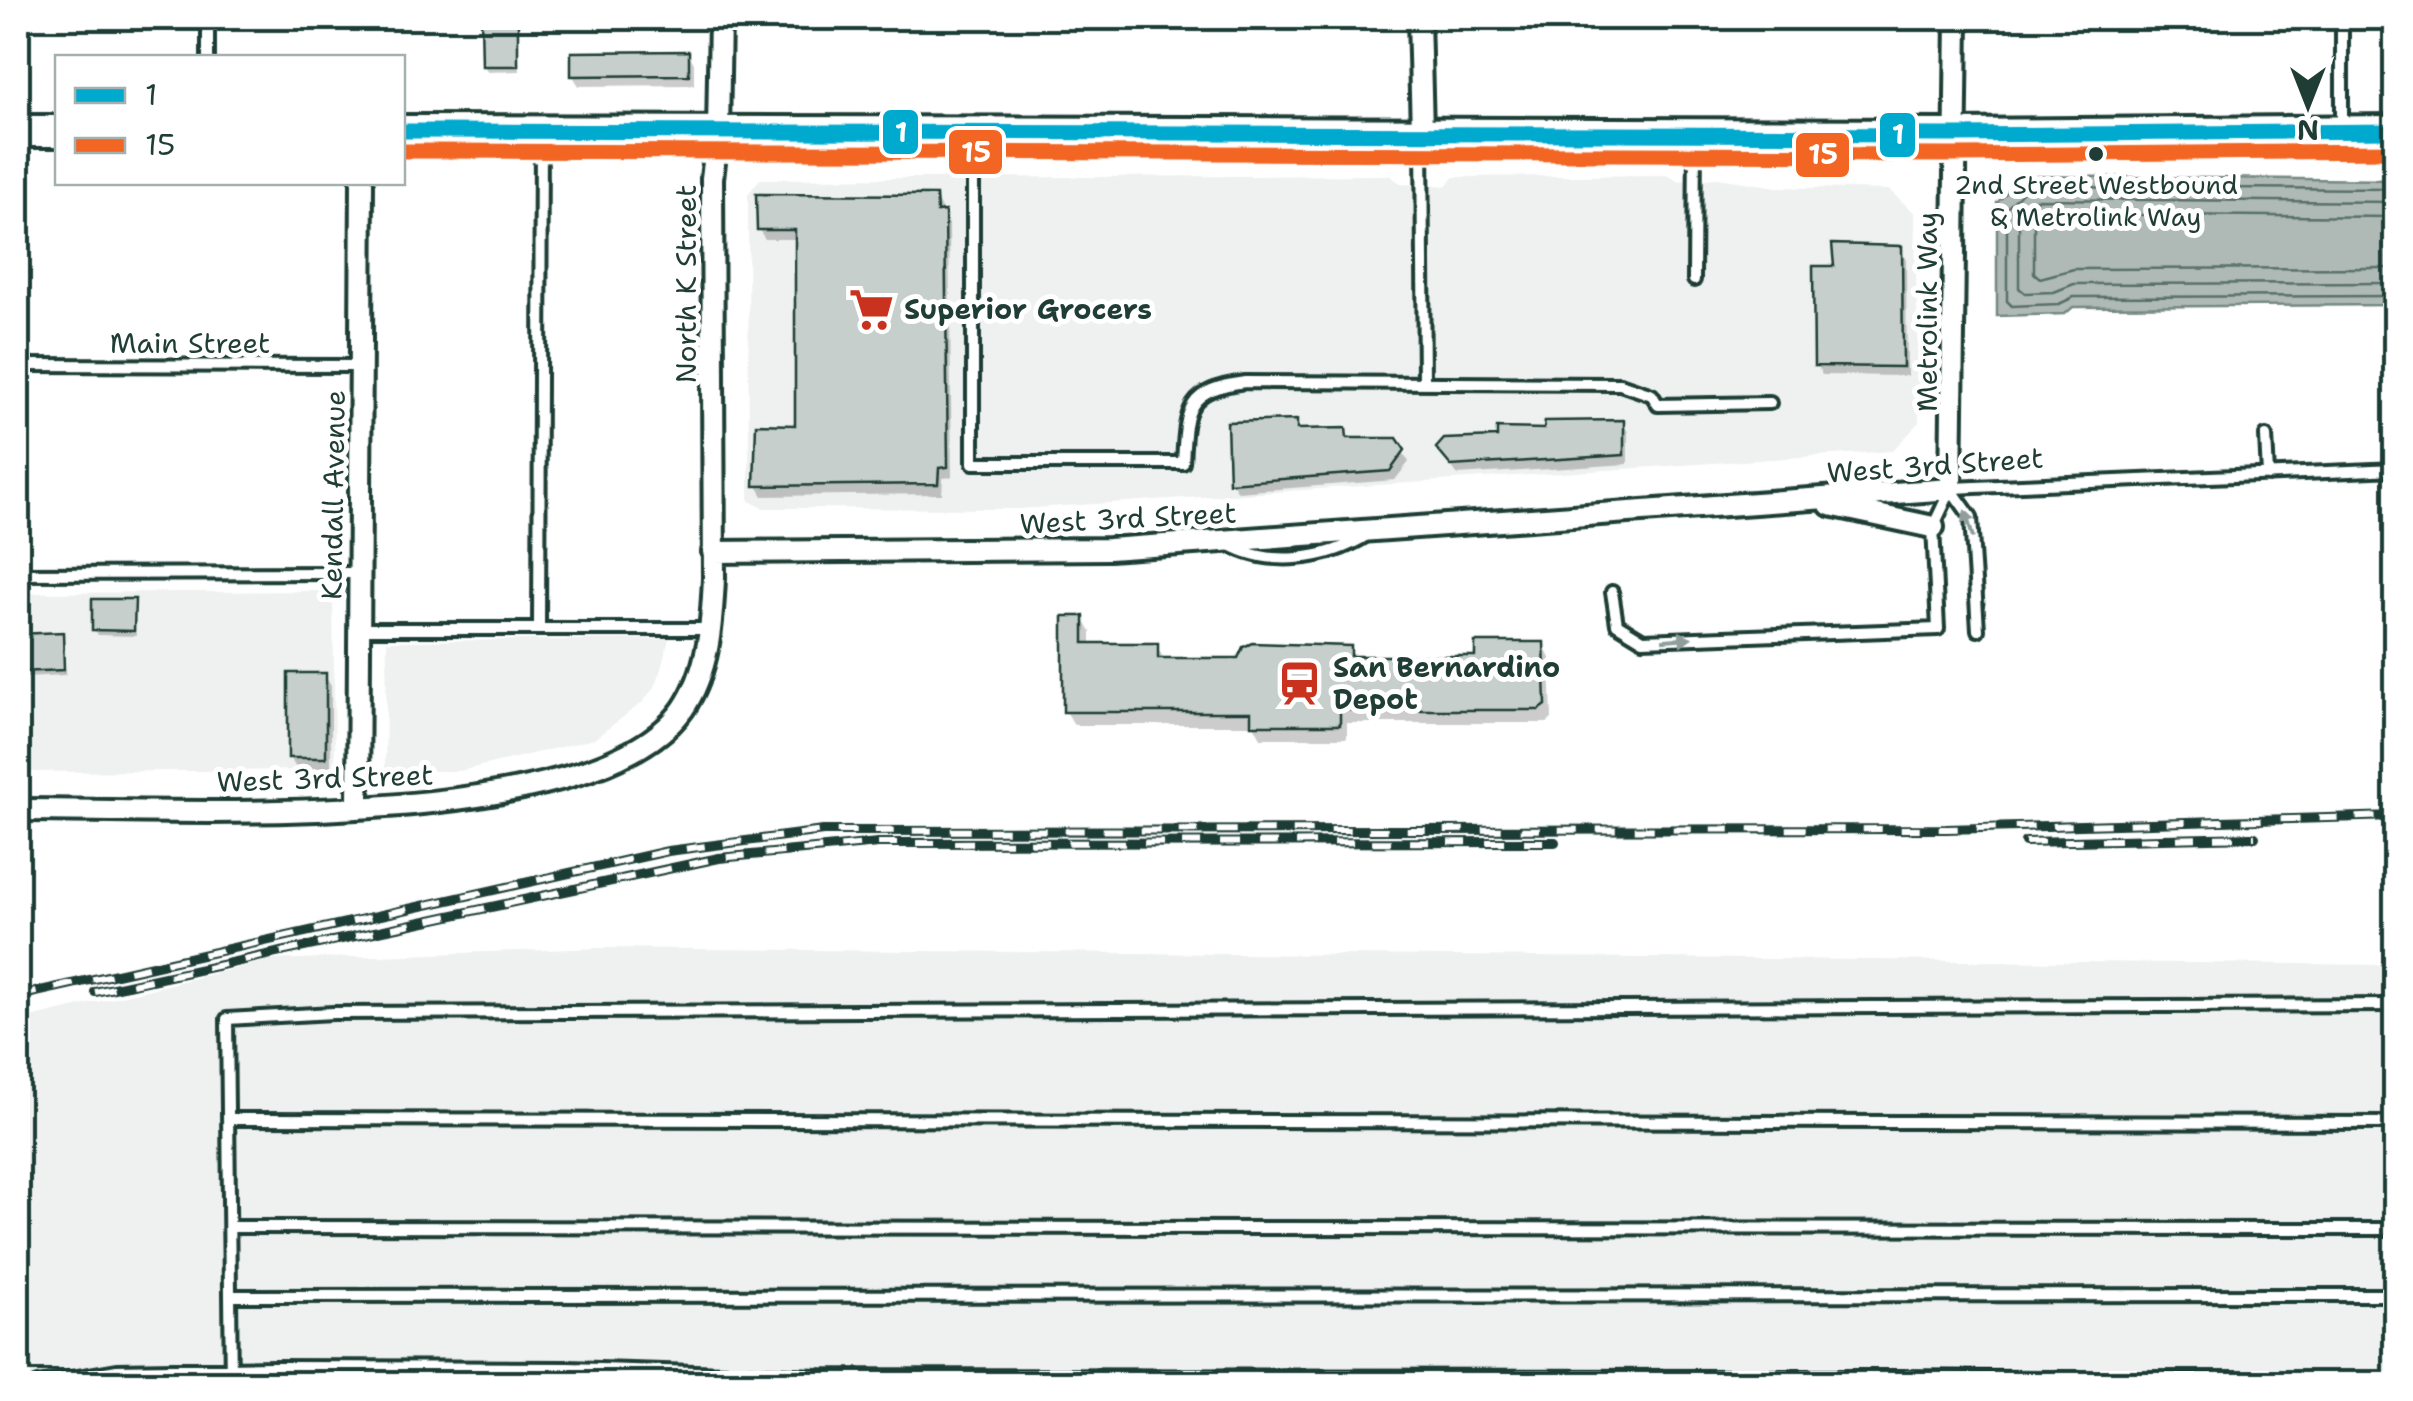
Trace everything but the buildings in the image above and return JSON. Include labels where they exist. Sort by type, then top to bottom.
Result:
[{"type":"main road","points":[[18,131],[55,131]]},
{"type":"main road","points":[[405,131],[1955,135],[2396,131]]},
{"type":"street","name":"North K Street","points":[[713,552],[712,178],[718,132],[720,18]]},
{"type":"street","points":[[1419,18],[1422,131]]},
{"type":"street","name":"Metrolink Way","points":[[1952,488],[1957,18]]},
{"type":"street","name":"Kendall Avenue","points":[[358,808],[362,185]]},
{"type":"street","name":"West 3rd Street","points":[[18,810],[434,805],[568,778],[607,765],[666,728],[684,708],[702,668],[711,629],[713,552],[1033,553],[1818,502],[1952,488]]},
{"type":"street","points":[[1818,502],[1860,515],[1933,527]]},
{"type":"lane","points":[[208,18],[208,55]]},
{"type":"lane","points":[[2342,18],[2342,132]]},
{"type":"lane","points":[[1422,131],[1424,382]]},
{"type":"lane","points":[[540,629],[541,132]]},
{"type":"lane","points":[[973,132],[974,463],[1182,464],[1186,411],[1198,396],[1223,384],[1620,384],[1652,396],[1658,405],[1770,403]]},
{"type":"lane","points":[[1694,280],[1695,133]]},
{"type":"lane","name":"Main Street","points":[[18,365],[362,366]]},
{"type":"lane","points":[[2266,436],[2268,475]]},
{"type":"lane","name":"West 3rd Street","points":[[1952,488],[2396,469]]},
{"type":"lane","name":"Metrolink Way","points":[[1612,592],[1617,624],[1643,640],[1938,629],[1933,527],[1952,488]]},
{"type":"lane","name":"Metrolink Way","points":[[1952,488],[1973,524],[1978,630]]},
{"type":"lane","points":[[18,574],[360,573]]},
{"type":"lane","points":[[360,629],[711,629]]},
{"type":"lane","points":[[232,1384],[227,1019],[316,1014],[2396,1005]]},
{"type":"lane","points":[[230,1120],[2396,1123]]},
{"type":"lane","points":[[230,1228],[2396,1229]]},
{"type":"lane","points":[[231,1296],[2396,1295]]},
{"type":"lane","points":[[37,1384],[89,1372],[232,1368],[568,1368],[820,1376],[1900,1376],[2396,1382]]},
{"type":"shaded area","points":[[1389,175],[1402,184],[1446,186],[1454,177],[1669,175],[1677,181],[1718,178],[1777,187],[1889,190],[1915,213],[1919,423],[1892,451],[1019,509],[764,508],[749,501],[748,194],[760,179]]},
{"type":"shaded area","points":[[333,591],[335,762],[330,770],[18,772],[18,593]]},
{"type":"shaded area","points":[[669,639],[657,683],[643,702],[594,739],[460,771],[385,770],[387,641]]},
{"type":"shaded area","points":[[600,948],[2395,965],[2395,1383],[18,1384],[18,1021],[270,960]]},
{"type":"water","points":[[2022,176],[2395,180],[2395,305],[2073,307],[2065,314],[1997,316],[1997,203]]},
{"type":"railway","points":[[18,996],[668,851],[823,831],[1946,829],[2396,816]]},
{"type":"railway","points":[[2025,842],[2255,837]]},
{"type":"railway","points":[[95,992],[719,858],[878,843],[1555,842]]},
{"type":"transit line","name":"1","points":[[405,131],[1955,135],[2396,131]]},
{"type":"transit line","name":"15","points":[[405,151],[1955,155],[2396,151]]},
{"type":"place","name":"2nd Street Westbound & Metrolink Way","points":[[2096,154]]},
{"type":"place","name":"Superior Grocers","points":[[871,309]]},
{"type":"place","name":"San Bernardino Depot","points":[[1300,683]]}]
